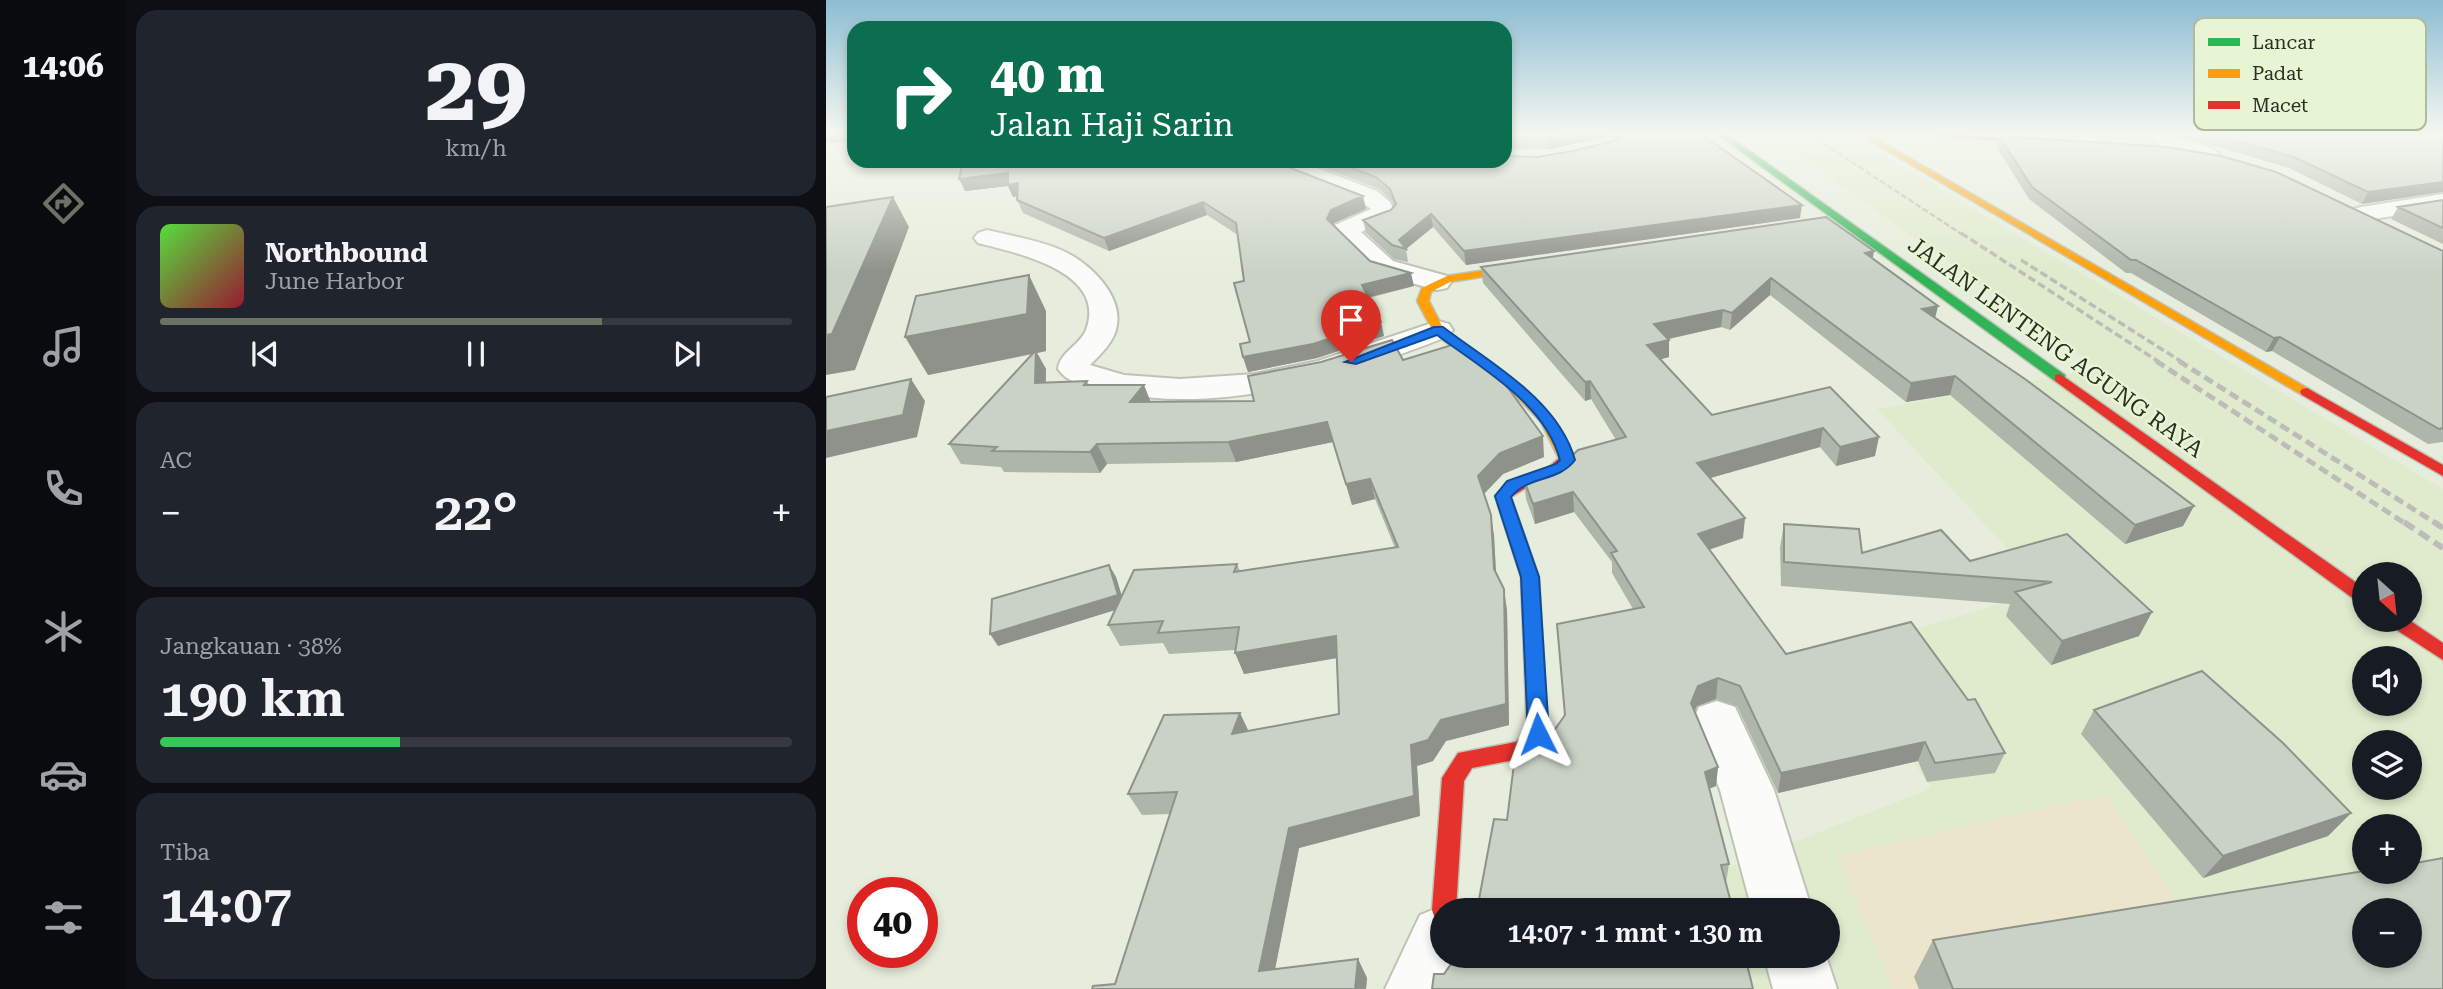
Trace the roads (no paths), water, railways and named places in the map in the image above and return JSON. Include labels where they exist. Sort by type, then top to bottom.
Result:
[{"type":"main road","name":"JALAN LENTENG AGUNG RAYA","points":[[1786,180],[2352,588]]},
{"type":"main road","points":[[1942,180],[2443,471]]},
{"type":"main road","points":[[2356,211],[2385,226]]},
{"type":"main road","points":[[1815,226],[1844,221]]},
{"type":"main road","points":[[1445,898],[1453,778],[1466,760],[1522,750],[1538,734],[1530,577],[1503,496],[1512,484],[1561,468],[1567,460],[1547,420],[1520,391],[1438,330],[1423,301],[1426,290],[1437,282],[1547,264]]},
{"type":"main road","points":[[2413,632],[2443,653]]},
{"type":"street","points":[[1326,180],[1369,195],[1383,208],[1384,215],[1344,230],[1394,273],[1437,282]]},
{"type":"street","points":[[2356,211],[2443,201]]},
{"type":"street","points":[[987,239],[1051,256],[1077,271],[1101,304],[1104,320],[1098,338],[1074,364],[1074,369],[1121,384],[1213,390],[1251,386],[1368,357],[1438,330]]},
{"type":"street","points":[[1717,722],[1734,752],[1745,782],[1779,898]]},
{"type":"street","points":[[1417,989],[1430,962]]},
{"type":"street","points":[[1799,968],[1805,989]]},
{"type":"railway","points":[[1879,180],[1963,235]]},
{"type":"railway","points":[[1961,233],[2159,362]]},
{"type":"railway","points":[[2021,260],[2182,362]]},
{"type":"railway","points":[[2156,361],[2406,524]]},
{"type":"railway","points":[[2179,361],[2437,524]]},
{"type":"railway","points":[[2404,522],[2443,548]]},
{"type":"railway","points":[[2437,524],[2443,528]]}]
